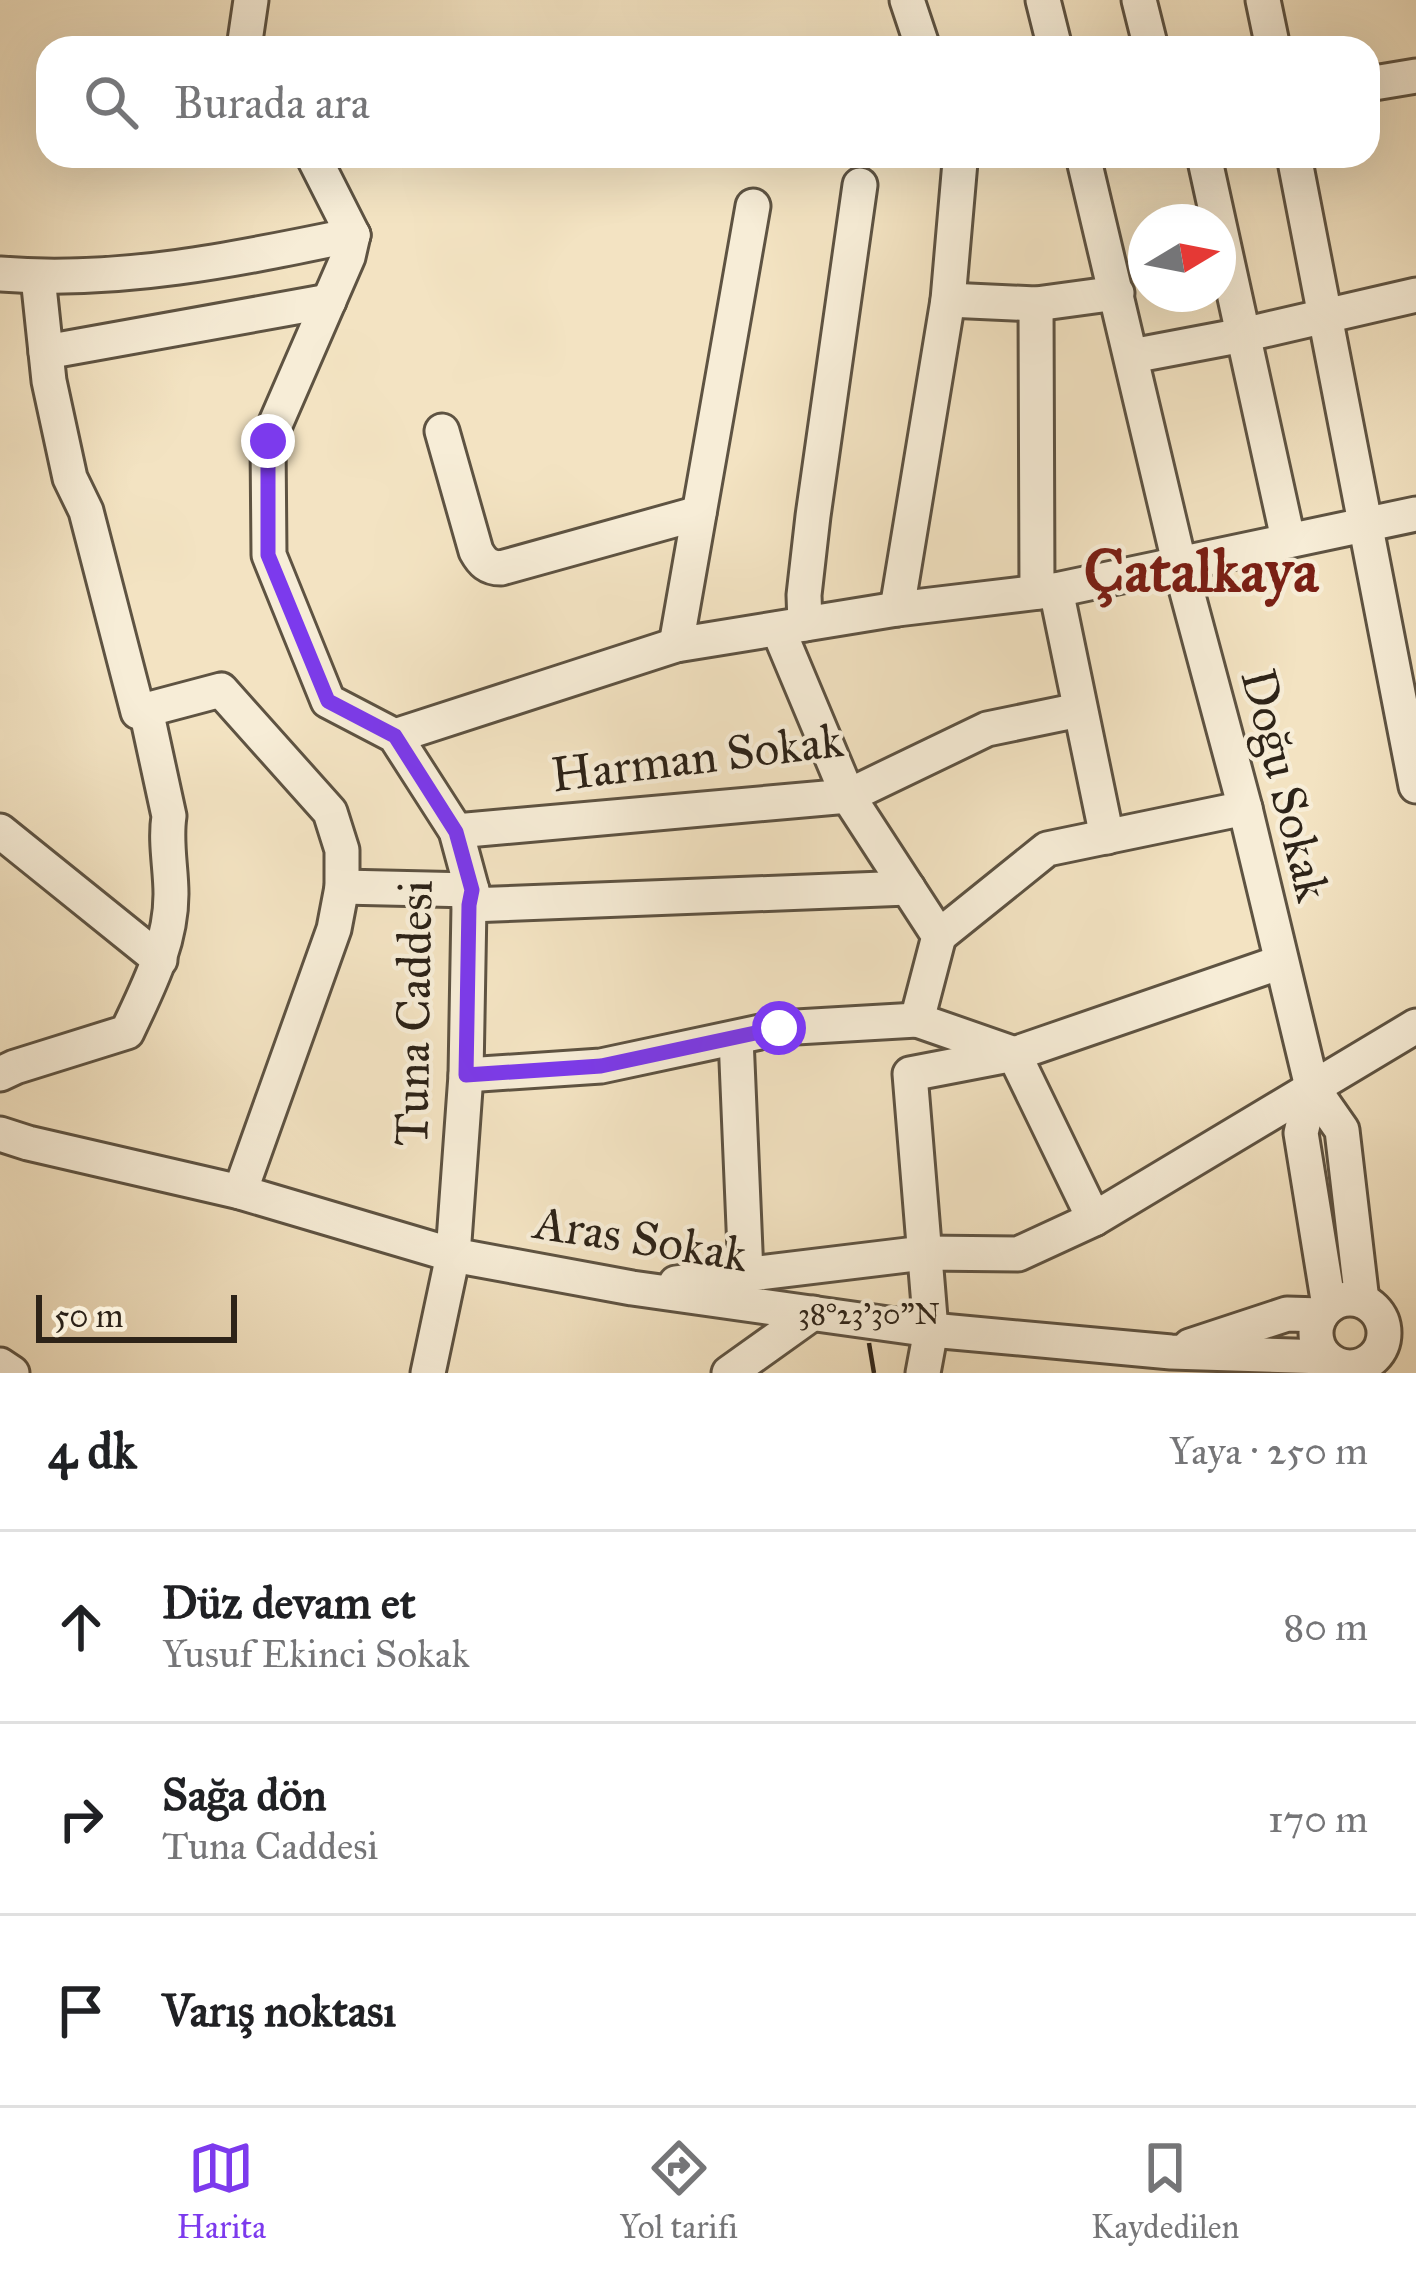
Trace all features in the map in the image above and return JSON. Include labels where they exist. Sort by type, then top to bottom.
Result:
[{"type":"street","points":[[246,36],[251,0]]},
{"type":"street","points":[[908,0],[919,36]]},
{"type":"street","points":[[1043,0],[1052,36]]},
{"type":"street","points":[[1139,0],[1148,36]]},
{"type":"street","points":[[1263,0],[1270,36]]},
{"type":"street","points":[[1380,82],[1416,76]]},
{"type":"street","points":[[0,274],[98,277],[352,235],[319,168]]},
{"type":"street","points":[[897,609],[948,300],[958,168]]},
{"type":"street","name":"Doğu Sokak","points":[[1086,168],[1312,1088]]},
{"type":"street","points":[[1207,168],[1288,539]]},
{"type":"street","points":[[1296,168],[1416,786]]},
{"type":"street","points":[[860,185],[804,595],[792,627],[848,796],[939,936]]},
{"type":"street","points":[[676,645],[753,206]]},
{"type":"street","name":"Tuna Caddesi","points":[[352,235],[348,257],[268,441],[268,555],[328,701],[395,736],[456,832],[471,898],[466,1075],[453,1255],[428,1373]]},
{"type":"street","points":[[0,1074],[127,1032],[160,960],[171,896],[169,816],[86,512],[70,478],[49,381],[38,278]]},
{"type":"street","points":[[948,300],[1036,304],[1117,293]]},
{"type":"street","points":[[1132,356],[1416,295]]},
{"type":"street","points":[[46,352],[329,301]]},
{"type":"street","points":[[1036,304],[1047,591],[1107,837]]},
{"type":"street","points":[[442,431],[476,551],[494,568],[699,513]]},
{"type":"street","points":[[395,736],[676,645],[897,609],[1047,591],[1416,514]]},
{"type":"street","points":[[142,711],[221,690],[330,812],[341,850],[342,887],[334,929],[240,1192]]},
{"type":"street","name":"Harman Sokak","points":[[456,832],[848,796],[987,729],[1079,710]]},
{"type":"street","points":[[917,1020],[939,936],[1048,849],[1245,808]]},
{"type":"street","points":[[0,831],[160,960]]},
{"type":"street","points":[[342,887],[471,898],[908,888]]},
{"type":"street","points":[[923,1373],[931,1330],[910,1074],[1014,1054],[1280,962]]},
{"type":"street","points":[[466,1075],[601,1066],[779,1028],[917,1020],[1014,1054],[1094,1219]]},
{"type":"street","points":[[632,1288],[924,1252],[1018,1254],[1094,1219],[1416,1026]]},
{"type":"street","points":[[736,1038],[746,1274]]},
{"type":"street","points":[[1312,1088],[1342,1130],[1387,1316],[1380,1349],[1365,1369],[1344,1367],[1325,1357],[1316,1337],[1325,1311],[1301,1133],[1312,1088]]},
{"type":"street","name":"Aras Sokak","points":[[0,1134],[240,1192],[453,1255],[632,1288],[1170,1363],[1325,1357]]},
{"type":"street","points":[[1170,1363],[1287,1314],[1325,1311],[1339,1300],[1387,1316]]},
{"type":"street","points":[[730,1373],[813,1313]]},
{"type":"street","points":[[0,1365],[12,1373]]},
{"type":"district","name":"Çatalkaya","points":[[1201,570]]},
{"type":"route","points":[[268,441],[268,555],[328,701],[395,736],[456,832],[472,890],[466,1075],[601,1066],[779,1028]]}]
